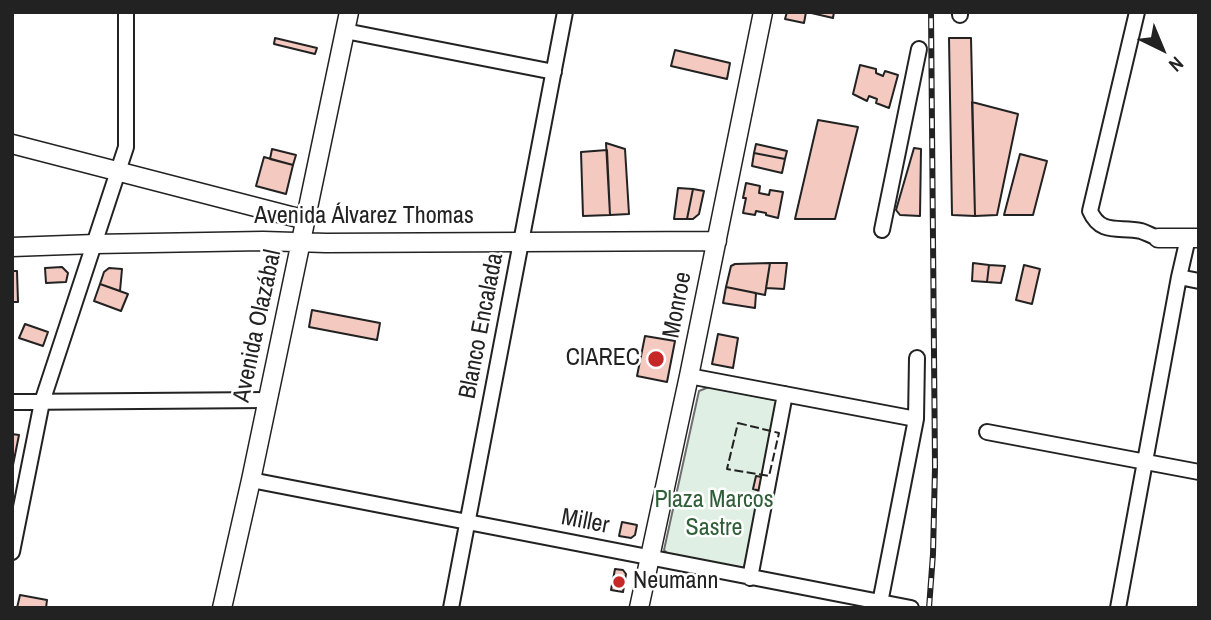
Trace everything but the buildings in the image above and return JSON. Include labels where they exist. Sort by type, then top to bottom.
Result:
[{"type":"main road","name":"Avenida Olazábal","points":[[222,608],[349,12]]},
{"type":"main road","name":"Monroe","points":[[639,608],[763,12]]},
{"type":"main road","points":[[12,144],[306,220]]},
{"type":"main road","points":[[1158,238],[1194,238]]},
{"type":"main road","name":"Avenida Álvarez Thomas","points":[[12,247],[272,241],[717,241]]},
{"type":"street","points":[[12,552],[41,402],[126,147],[126,12]]},
{"type":"street","name":"Blanco Encalada","points":[[452,608],[565,12]]},
{"type":"street","points":[[1137,12],[1090,211],[1093,219],[1107,228],[1140,231],[1158,238]]},
{"type":"street","points":[[345,31],[554,72]]},
{"type":"street","points":[[882,230],[919,49]]},
{"type":"street","points":[[1118,608],[1179,277],[1194,238]]},
{"type":"street","points":[[1179,277],[1199,281]]},
{"type":"street","points":[[879,605],[916,419],[917,358]]},
{"type":"street","points":[[689,376],[916,419]]},
{"type":"street","points":[[750,578],[785,394]]},
{"type":"street","points":[[12,402],[268,400]]},
{"type":"street","points":[[987,432],[1199,472]]},
{"type":"street","name":"Miller","points":[[251,480],[879,605],[911,608]]},
{"type":"green space","name":"Plaza Marcos Sastre","points":[[709,387],[780,401],[744,568],[669,555],[664,550],[699,391]]},
{"type":"railway","points":[[929,608],[935,467],[931,12]]},
{"type":"fence","points":[[738,423],[779,433],[769,476],[727,469],[738,423]]},
{"type":"place","name":"CIAREC","points":[[656,359]]},
{"type":"place","name":"Neumann","points":[[619,582]]}]
